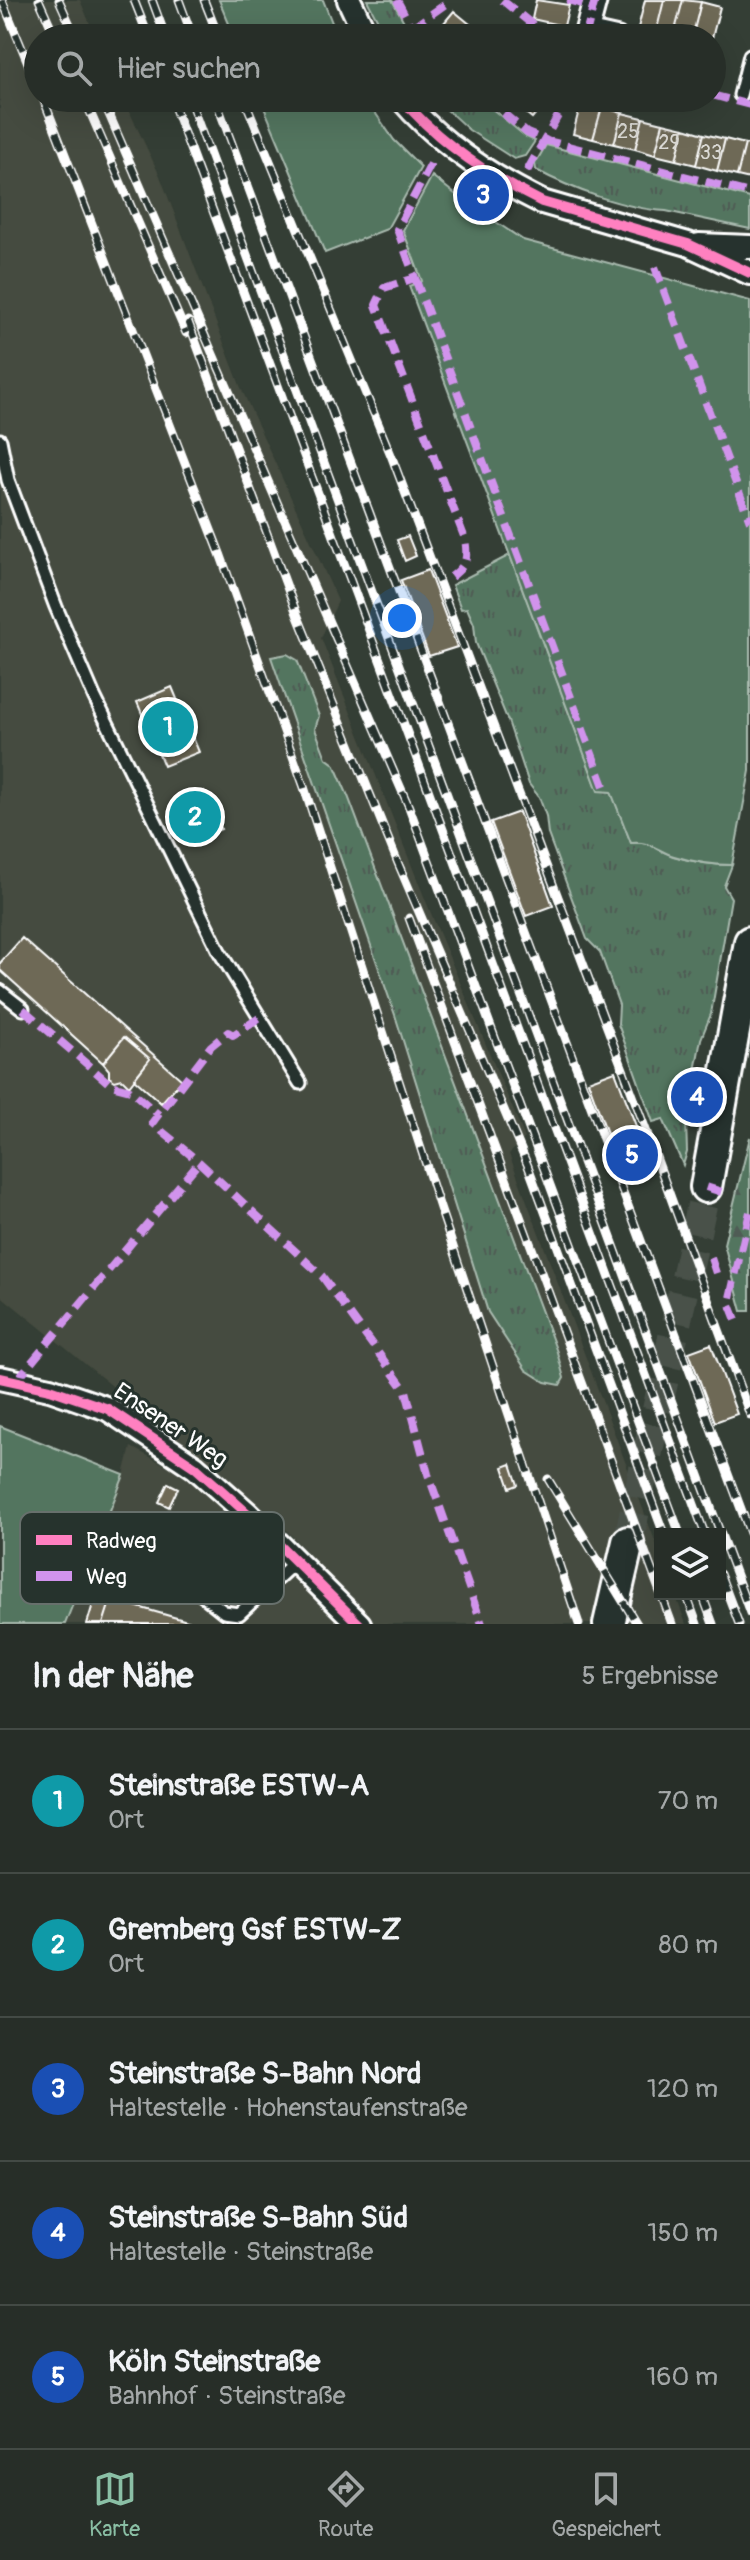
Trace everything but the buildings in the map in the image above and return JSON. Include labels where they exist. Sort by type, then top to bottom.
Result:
[{"type":"main road","points":[[706,1187],[750,942]]},
{"type":"main road","points":[[609,1624],[628,1542]]},
{"type":"street","points":[[349,0],[360,24]]},
{"type":"street","points":[[589,24],[595,0]]},
{"type":"street","points":[[415,112],[446,143],[542,202],[688,244],[750,273]]},
{"type":"street","points":[[688,244],[750,247]]},
{"type":"street","name":"Ensener Weg","points":[[0,1378],[50,1389],[108,1409],[195,1467],[243,1512]]},
{"type":"street","name":"Ensener Weg","points":[[284,1550],[359,1624]]},
{"type":"lane","points":[[740,95],[750,55]]},
{"type":"lane","points":[[0,440],[8,480],[94,696],[219,951],[300,1083]]},
{"type":"lane","points":[[0,991],[23,1009]]},
{"type":"lane","points":[[284,1572],[296,1561]]},
{"type":"lane","points":[[214,1604],[224,1612],[239,1614],[250,1604]]},
{"type":"shaded area","points":[[0,0],[80,0],[90,24],[24,24],[24,112],[130,112],[160,176],[241,388],[338,601],[321,638],[525,1138],[509,1154],[654,1538],[654,1600],[677,1600],[686,1624],[373,1624],[284,1528],[284,1512],[267,1512],[0,1295]]},
{"type":"shaded area","points":[[131,1447],[192,1479],[226,1512],[109,1512]]},
{"type":"shaded area","points":[[284,1569],[340,1624],[65,1624],[73,1604],[284,1604]]},
{"type":"green space","points":[[219,0],[323,0],[332,24],[229,24]]},
{"type":"green space","points":[[367,0],[392,0],[405,24],[380,24]]},
{"type":"green space","points":[[266,112],[375,112],[394,140],[421,167],[387,229],[325,253]]},
{"type":"green space","points":[[449,112],[496,112],[535,141],[525,156],[514,159],[469,130]]},
{"type":"green space","points":[[546,145],[750,198],[750,229],[634,206],[565,184],[536,170],[535,164]]},
{"type":"green space","points":[[432,176],[523,240],[750,301],[750,771],[732,865],[688,860],[649,845],[631,843],[611,792],[598,791],[409,286],[422,281],[403,230]]},
{"type":"green space","points":[[510,555],[598,790],[611,791],[631,843],[649,845],[688,860],[732,865],[724,886],[731,898],[711,1014],[701,1039],[686,1119],[687,1152],[683,1165],[663,1119],[653,1122],[618,1024],[619,1005],[600,952],[587,939],[548,834],[539,797],[529,784],[508,721],[476,643],[474,624],[467,608],[461,609],[452,585]]},
{"type":"green space","points":[[287,654],[297,660],[319,716],[315,729],[326,758],[334,764],[348,796],[557,1352],[564,1378],[560,1385],[545,1382],[526,1370],[488,1312],[395,1015],[271,657]]},
{"type":"green space","points":[[750,1137],[750,1311],[742,1311],[724,1244]]},
{"type":"green space","points":[[0,1426],[124,1475],[109,1512],[20,1512],[20,1604],[73,1604],[65,1624],[0,1624]]},
{"type":"tunnel","points":[[628,1542],[706,1187]]},
{"type":"railway","points":[[2,0],[24,53]]},
{"type":"railway","points":[[39,0],[50,24]]},
{"type":"railway","points":[[59,0],[70,24]]},
{"type":"railway","points":[[134,0],[143,24]]},
{"type":"railway","points":[[152,0],[161,24]]},
{"type":"railway","points":[[179,0],[188,24]]},
{"type":"railway","points":[[204,0],[213,24]]},
{"type":"railway","points":[[48,112],[221,556],[304,787],[579,1624]]},
{"type":"railway","points":[[90,112],[186,333]]},
{"type":"railway","points":[[108,112],[409,807],[678,1528]]},
{"type":"railway","points":[[176,112],[703,1528]]},
{"type":"railway","points":[[194,112],[750,1613]]},
{"type":"railway","points":[[220,112],[750,1533]]},
{"type":"railway","points":[[250,112],[391,455],[652,1146],[750,1415]]},
{"type":"railway","points":[[188,321],[297,614],[398,863],[528,1166],[662,1528]]},
{"type":"railway","points":[[409,918],[654,1576]]},
{"type":"railway","points":[[548,1479],[637,1624]]},
{"type":"railway","points":[[726,1590],[739,1624]]},
{"type":"railway","points":[[663,1600],[672,1624]]},
{"type":"railway","points":[[688,1600],[697,1624]]},
{"type":"railway","points":[[704,1600],[713,1624]]},
{"type":"marked path","points":[[397,0],[410,24]]},
{"type":"marked path","points":[[418,24],[451,0]]},
{"type":"marked path","points":[[502,0],[532,24]]},
{"type":"marked path","points":[[567,0],[593,7]]},
{"type":"marked path","points":[[589,24],[595,0]]},
{"type":"marked path","points":[[726,99],[750,105]]},
{"type":"marked path","points":[[502,112],[527,133],[544,140],[750,193]]},
{"type":"marked path","points":[[527,171],[560,112]]},
{"type":"marked path","points":[[431,164],[397,229],[415,278],[384,288],[376,305],[465,539],[465,561],[451,577]]},
{"type":"marked path","points":[[655,267],[750,521]]},
{"type":"marked path","points":[[415,278],[604,786]]},
{"type":"marked path","points":[[23,1009],[111,1085],[130,1090],[159,1115]]},
{"type":"marked path","points":[[259,1018],[233,1035],[228,1032],[211,1046],[152,1123],[199,1162],[322,1276],[406,1391],[428,1474],[482,1624]]},
{"type":"marked path","points":[[16,1381],[199,1162]]},
{"type":"marked path","points":[[706,1187],[728,1194]]},
{"type":"marked path","points":[[736,1320],[729,1302],[750,1212]]},
{"type":"marked path","points":[[711,1258],[717,1276]]},
{"type":"cycle path","points":[[413,112],[466,158],[542,202],[688,244],[750,273]]},
{"type":"cycle path","points":[[0,1378],[50,1389],[108,1409],[195,1467],[246,1512]]},
{"type":"cycle path","points":[[284,1550],[359,1624]]},
{"type":"place","name":"Steinstraße S-Bahn Nord","points":[[483,195]]},
{"type":"place","name":"Steinstraße ESTW-A","points":[[168,727]]},
{"type":"place","name":"Gremberg Gsf ESTW-Z","points":[[195,817]]},
{"type":"place","name":"Steinstraße S-Bahn Süd","points":[[697,1097]]},
{"type":"place","name":"Köln Steinstraße","points":[[632,1155]]}]
